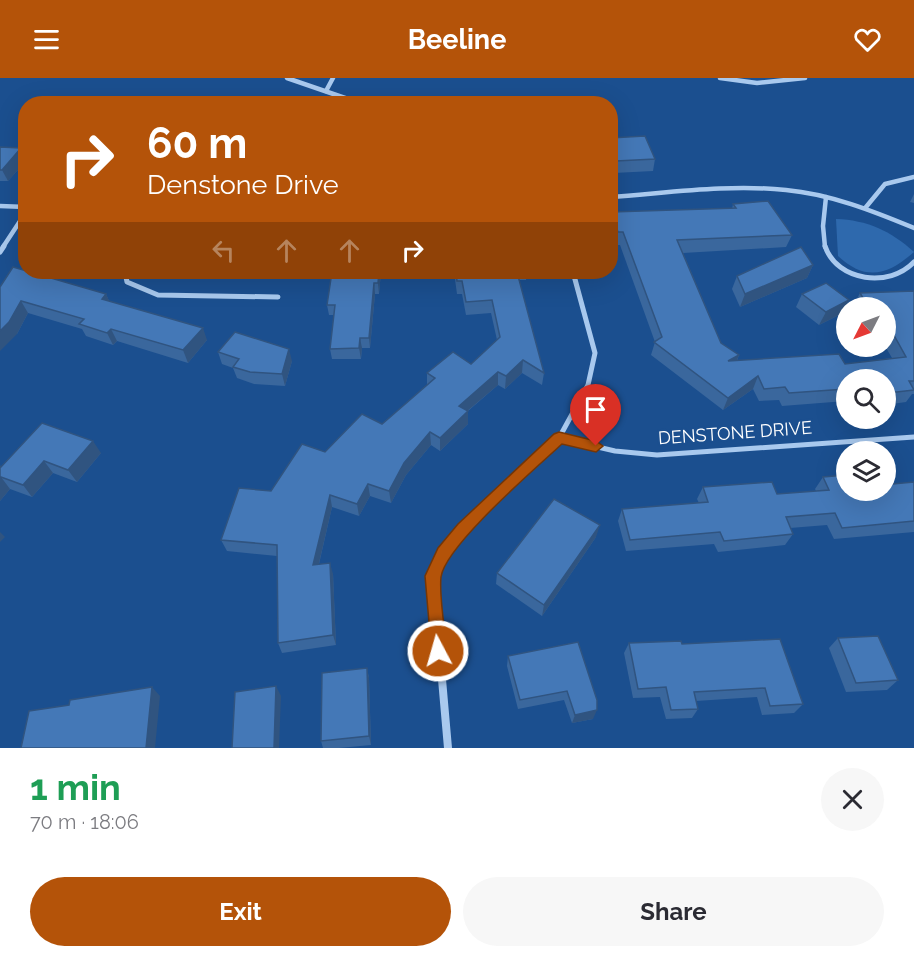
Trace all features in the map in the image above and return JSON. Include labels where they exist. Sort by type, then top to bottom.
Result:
[{"type":"street","points":[[287,78],[337,96]]},
{"type":"street","points":[[326,91],[333,78]]},
{"type":"street","points":[[720,78],[757,83],[805,78]]},
{"type":"street","points":[[866,207],[883,183],[894,179],[914,177]]},
{"type":"street","points":[[618,197],[742,189],[786,190],[866,207],[914,228]]},
{"type":"street","points":[[826,198],[824,238],[829,256],[837,265],[851,272],[877,278],[903,273],[914,262]]},
{"type":"street","points":[[0,206],[18,207]]},
{"type":"street","points":[[0,252],[18,224]]},
{"type":"street","points":[[126,279],[127,282],[140,290],[158,295],[278,297]]},
{"type":"street","points":[[448,748],[433,576],[444,553],[464,529],[559,438],[588,385],[595,353],[575,279]]},
{"type":"street","name":"DENSTONE DRIVE","points":[[559,438],[615,450],[657,454],[914,436]]},
{"type":"shaded area","points":[[836,219],[868,224],[878,228],[914,252],[886,270],[867,272],[858,270],[838,256]]},
{"type":"building","points":[[645,136],[655,159],[618,161],[618,138]]},
{"type":"building","points":[[0,147],[18,148],[18,151],[0,170]]},
{"type":"building","points":[[768,201],[792,235],[677,240],[721,343],[739,355],[728,361],[836,354],[836,357],[841,357],[845,364],[906,357],[896,339],[896,297],[862,297],[860,293],[914,291],[914,381],[909,381],[914,390],[896,392],[896,369],[836,369],[836,390],[789,393],[785,387],[764,389],[758,376],[728,398],[654,342],[662,337],[623,232],[618,232],[618,212],[736,208],[733,204]]},
{"type":"building","points":[[801,247],[813,265],[745,294],[737,276]]},
{"type":"building","points":[[13,267],[18,268],[18,279],[54,279],[106,294],[102,299],[203,328],[183,350],[111,329],[107,333],[79,324],[84,319],[21,301],[9,322],[0,331],[0,287]]},
{"type":"building","points":[[331,279],[378,279],[378,283],[374,283],[369,338],[360,338],[359,348],[330,349],[335,305],[327,305]]},
{"type":"building","points":[[457,279],[519,279],[544,373],[523,360],[506,376],[498,372],[459,406],[468,411],[440,438],[430,432],[404,463],[389,491],[368,484],[357,504],[330,495],[313,565],[330,563],[333,635],[278,643],[277,545],[221,540],[239,488],[271,491],[302,444],[325,452],[362,414],[382,424],[435,378],[427,373],[453,352],[471,364],[500,337],[492,300],[466,302],[462,281]]},
{"type":"building","points":[[826,283],[845,297],[836,297],[836,307],[826,312],[802,294]]},
{"type":"building","points":[[235,332],[289,349],[282,374],[250,372],[233,367],[239,359],[218,352]]},
{"type":"building","points":[[42,423],[93,441],[68,470],[44,461],[23,485],[0,477],[0,466]]},
{"type":"building","points":[[836,476],[836,501],[896,501],[896,484],[914,482],[914,521],[842,528],[835,513],[786,517],[793,534],[724,541],[720,532],[630,540],[622,509],[708,502],[703,487],[772,482],[777,494],[829,490],[823,477]]},
{"type":"building","points":[[554,499],[600,525],[544,605],[497,573]]},
{"type":"building","points":[[878,636],[898,680],[856,683],[838,638]]},
{"type":"building","points":[[780,639],[803,704],[770,706],[765,688],[694,692],[698,709],[671,710],[666,687],[638,689],[629,643],[681,641],[682,644]]},
{"type":"building","points":[[578,642],[597,700],[597,710],[575,715],[567,691],[520,700],[508,656]]},
{"type":"building","points":[[367,668],[369,736],[321,741],[322,673]]},
{"type":"building","points":[[276,686],[274,748],[232,748],[235,692]]},
{"type":"building","points":[[152,687],[146,748],[21,748],[29,711],[69,705],[70,700]]},
{"type":"route","points":[[438,651],[433,576],[444,553],[464,529],[559,438],[596,446]]}]
